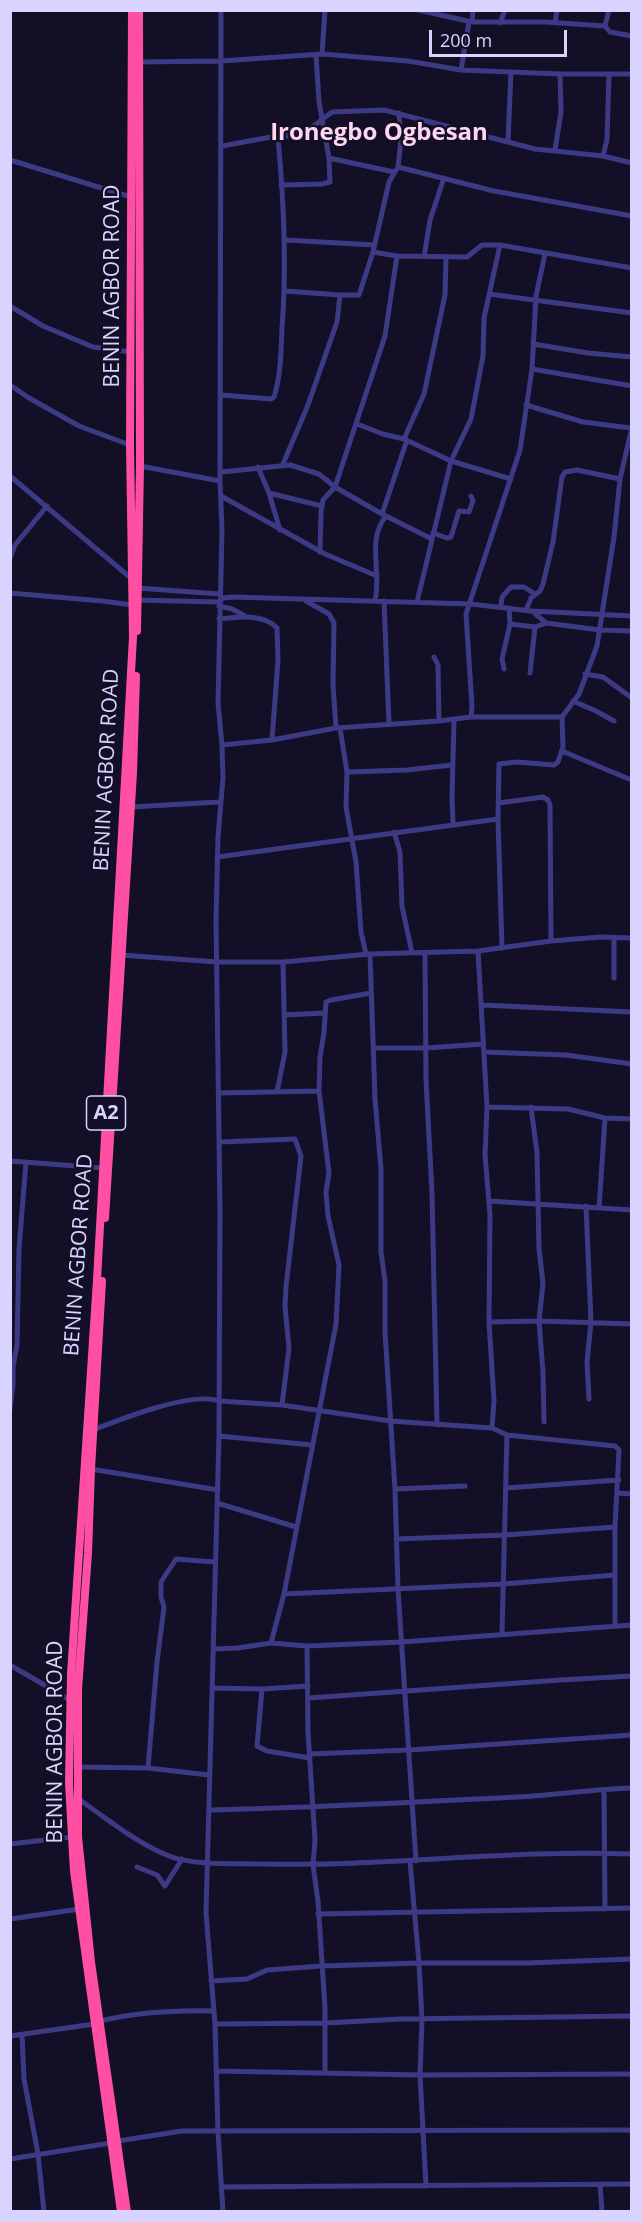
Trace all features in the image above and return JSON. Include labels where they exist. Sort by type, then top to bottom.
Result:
[{"type":"highway","name":"BENIN AGBOR ROAD","points":[[97,2023],[78,1837],[76,1767],[78,1689],[88,1553],[93,1430],[131,807],[134,601],[130,445],[132,10]]},
{"type":"highway","name":"BENIN AGBOR ROAD","points":[[134,585],[140,466],[139,10]]},
{"type":"highway","name":"BENIN AGBOR ROAD","points":[[121,2211],[114,2142],[80,1909],[69,1783],[70,1700],[128,749],[134,601]]},
{"type":"highway","points":[[79,1552],[88,1553]]},
{"type":"highway","name":"BENIN AGBOR ROAD","points":[[114,2142],[127,2211]]},
{"type":"street","points":[[221,10],[221,496],[218,703],[222,778],[217,856],[220,1142],[219,1436],[206,1913],[215,2024],[223,2211]]},
{"type":"street","points":[[281,185],[327,184],[331,178],[322,118],[319,55],[325,10]]},
{"type":"street","points":[[418,10],[471,22],[605,26],[610,32],[632,36]]},
{"type":"street","points":[[461,70],[473,10]]},
{"type":"street","points":[[500,22],[505,10]]},
{"type":"street","points":[[555,23],[557,10]]},
{"type":"street","points":[[605,26],[609,10]]},
{"type":"street","points":[[140,62],[221,61],[319,55],[408,61],[461,70],[632,74]]},
{"type":"street","points":[[508,142],[511,72]]},
{"type":"street","points":[[555,150],[561,112],[560,74]]},
{"type":"street","points":[[603,156],[607,140],[609,74]]},
{"type":"street","points":[[222,146],[278,138],[307,131],[332,112],[384,110],[399,112],[535,149],[603,156],[632,163]]},
{"type":"street","points":[[285,291],[359,295],[373,252],[389,182],[396,170],[400,140],[399,112]]},
{"type":"street","points":[[221,395],[271,399],[274,397],[278,382],[285,291],[286,240],[278,138]]},
{"type":"street","points":[[329,158],[444,178],[535,200],[573,204],[632,216]]},
{"type":"street","points":[[10,160],[131,197]]},
{"type":"street","points":[[424,257],[430,220],[444,178]]},
{"type":"street","points":[[286,240],[374,245]]},
{"type":"street","points":[[373,252],[396,256],[467,257],[483,245],[500,245],[632,268]]},
{"type":"street","points":[[417,602],[451,461],[463,440],[471,419],[480,381],[484,318],[500,245]]},
{"type":"street","points":[[471,717],[465,620],[520,450],[532,369],[536,300],[545,254]]},
{"type":"street","points":[[320,552],[323,500],[335,487],[385,336],[396,256]]},
{"type":"street","points":[[375,601],[378,588],[375,537],[384,515],[406,440],[424,394],[445,295],[446,258]]},
{"type":"street","points":[[489,294],[632,313]]},
{"type":"street","points":[[283,464],[308,405],[337,322],[340,295]]},
{"type":"street","points":[[10,306],[43,326],[93,347],[130,352]]},
{"type":"street","points":[[533,344],[632,357]]},
{"type":"street","points":[[532,369],[632,386]]},
{"type":"street","points":[[10,385],[79,426],[130,445]]},
{"type":"street","points":[[502,948],[498,819],[500,763],[554,765],[558,762],[562,751],[562,717],[579,694],[597,646],[620,478],[631,428],[583,422],[526,405]]},
{"type":"street","points":[[357,424],[406,440],[451,461],[511,479]]},
{"type":"street","points":[[221,472],[283,464],[319,474],[335,487],[384,515],[433,536],[447,538],[451,537],[459,511],[469,512],[473,501],[471,496]]},
{"type":"street","points":[[140,466],[220,481]]},
{"type":"street","points":[[258,467],[269,493],[280,530]]},
{"type":"street","points":[[529,610],[535,594],[540,591],[543,584],[553,542],[562,477],[565,472],[577,470],[620,478]]},
{"type":"street","points":[[10,476],[47,506],[134,585],[220,600],[245,616],[272,624],[277,628],[278,660],[272,740]]},
{"type":"street","points":[[269,493],[322,506]]},
{"type":"street","points":[[221,496],[320,552],[377,576]]},
{"type":"street","points":[[10,558],[13,543],[47,506]]},
{"type":"street","points":[[501,606],[502,597],[511,586],[524,587],[535,594]]},
{"type":"street","points":[[10,593],[134,601],[303,599],[417,602],[632,616]]},
{"type":"street","points":[[303,599],[329,614],[334,623],[333,684],[338,728],[347,772],[346,807],[356,861],[361,932],[368,954],[380,1158],[381,1252],[385,1281],[385,1332],[395,1489],[398,1589],[413,1801],[415,1912],[422,2020],[420,2075],[426,2186]]},
{"type":"street","points":[[384,602],[389,724]]},
{"type":"street","points":[[504,669],[502,659],[510,624],[509,608]]},
{"type":"street","points":[[529,610],[546,623]]},
{"type":"street","points":[[219,619],[245,616]]},
{"type":"street","points":[[510,624],[535,627],[546,623],[632,632]]},
{"type":"street","points":[[530,673],[535,627]]},
{"type":"street","points":[[434,657],[438,665],[439,721]]},
{"type":"street","points":[[585,674],[603,677],[632,698]]},
{"type":"street","points":[[573,701],[614,722]]},
{"type":"street","points":[[222,745],[272,740],[338,728],[471,717],[562,717]]},
{"type":"street","points":[[453,720],[453,824]]},
{"type":"street","points":[[562,751],[629,779]]},
{"type":"street","points":[[347,772],[407,770],[452,765]]},
{"type":"street","points":[[499,803],[543,797],[550,805],[551,941]]},
{"type":"street","points":[[131,807],[219,802]]},
{"type":"street","points":[[217,856],[498,819]]},
{"type":"street","points":[[394,832],[400,852],[402,906],[412,953]]},
{"type":"street","points":[[614,938],[614,978]]},
{"type":"street","points":[[121,956],[217,962],[283,962],[368,954],[478,951],[551,941],[632,938]]},
{"type":"street","points":[[478,951],[487,1107],[485,1155],[489,1201],[489,1322],[494,1401],[492,1428]]},
{"type":"street","points":[[425,954],[437,1425]]},
{"type":"street","points":[[277,1092],[285,1052],[283,962]]},
{"type":"street","points":[[271,1643],[284,1594],[336,1324],[339,1265],[328,1216],[326,1192],[330,1173],[319,1091],[326,1002],[371,993]]},
{"type":"street","points":[[482,1005],[632,1012]]},
{"type":"street","points":[[284,1015],[325,1012]]},
{"type":"street","points":[[374,1048],[426,1048],[483,1044]]},
{"type":"street","points":[[484,1052],[566,1055],[632,1064]]},
{"type":"street","points":[[219,1093],[319,1091]]},
{"type":"street","points":[[487,1107],[568,1109],[605,1118],[632,1119]]},
{"type":"street","points":[[531,1107],[537,1153],[539,1249],[543,1283],[539,1321],[544,1422]]},
{"type":"street","points":[[599,1208],[605,1118]]},
{"type":"street","points":[[220,1142],[295,1139],[301,1156],[286,1287],[285,1306],[289,1348],[282,1405]]},
{"type":"street","points":[[10,1161],[103,1168]]},
{"type":"street","points":[[10,1410],[17,1345],[19,1249],[26,1162]]},
{"type":"street","points":[[489,1201],[632,1209]]},
{"type":"street","points":[[586,1206],[591,1322],[587,1362],[589,1399]]},
{"type":"street","points":[[489,1322],[632,1324]]},
{"type":"street","points":[[93,1430],[185,1401],[203,1399],[282,1405],[390,1421],[492,1428],[507,1435],[615,1446],[619,1450],[615,1527],[615,1626]]},
{"type":"street","points":[[502,1634],[507,1435]]},
{"type":"street","points":[[219,1436],[312,1445]]},
{"type":"street","points":[[91,1469],[218,1490]]},
{"type":"street","points":[[506,1488],[619,1480]]},
{"type":"street","points":[[395,1489],[465,1486]]},
{"type":"street","points":[[618,1493],[632,1494]]},
{"type":"street","points":[[217,1503],[296,1527]]},
{"type":"street","points":[[396,1539],[505,1535],[615,1527]]},
{"type":"street","points":[[148,1768],[164,1607],[160,1597],[161,1582],[176,1559],[214,1562]]},
{"type":"street","points":[[284,1594],[503,1584],[615,1575]]},
{"type":"street","points":[[214,1649],[271,1643],[308,1646],[402,1642],[632,1625]]},
{"type":"street","points":[[308,1646],[310,1756],[315,1840],[313,1865],[326,2023],[325,2073]]},
{"type":"street","points":[[10,1665],[70,1700]]},
{"type":"street","points":[[309,1698],[632,1676]]},
{"type":"street","points":[[212,1688],[262,1689],[308,1686]]},
{"type":"street","points":[[262,1689],[257,1746],[276,1753],[310,1756],[632,1735]]},
{"type":"street","points":[[76,1767],[148,1768],[209,1775]]},
{"type":"street","points":[[209,1810],[312,1808],[520,1797],[632,1788]]},
{"type":"street","points":[[604,1790],[605,1909]]},
{"type":"street","points":[[77,1798],[144,1844],[171,1857],[207,1863],[313,1865],[555,1852],[632,1854]]},
{"type":"street","points":[[10,1844],[72,1837]]},
{"type":"street","points":[[137,1867],[157,1875],[165,1886],[182,1859]]},
{"type":"street","points":[[318,1914],[632,1908]]},
{"type":"street","points":[[10,1919],[80,1909]]},
{"type":"street","points":[[211,1981],[248,1979],[267,1970],[321,1966],[632,1959]]},
{"type":"street","points":[[10,2036],[97,2023],[122,2016],[175,2010],[213,2011]]},
{"type":"street","points":[[215,2024],[632,2016]]},
{"type":"street","points":[[22,2035],[24,2079],[38,2154],[44,2211]]},
{"type":"street","points":[[216,2072],[420,2075],[632,2074]]},
{"type":"street","points":[[10,2159],[182,2131],[632,2130]]},
{"type":"street","points":[[600,2184],[602,2211]]},
{"type":"street","points":[[222,2187],[632,2184]]},
{"type":"district","name":"Ironegbo Ogbesan","points":[[379,133]]}]
